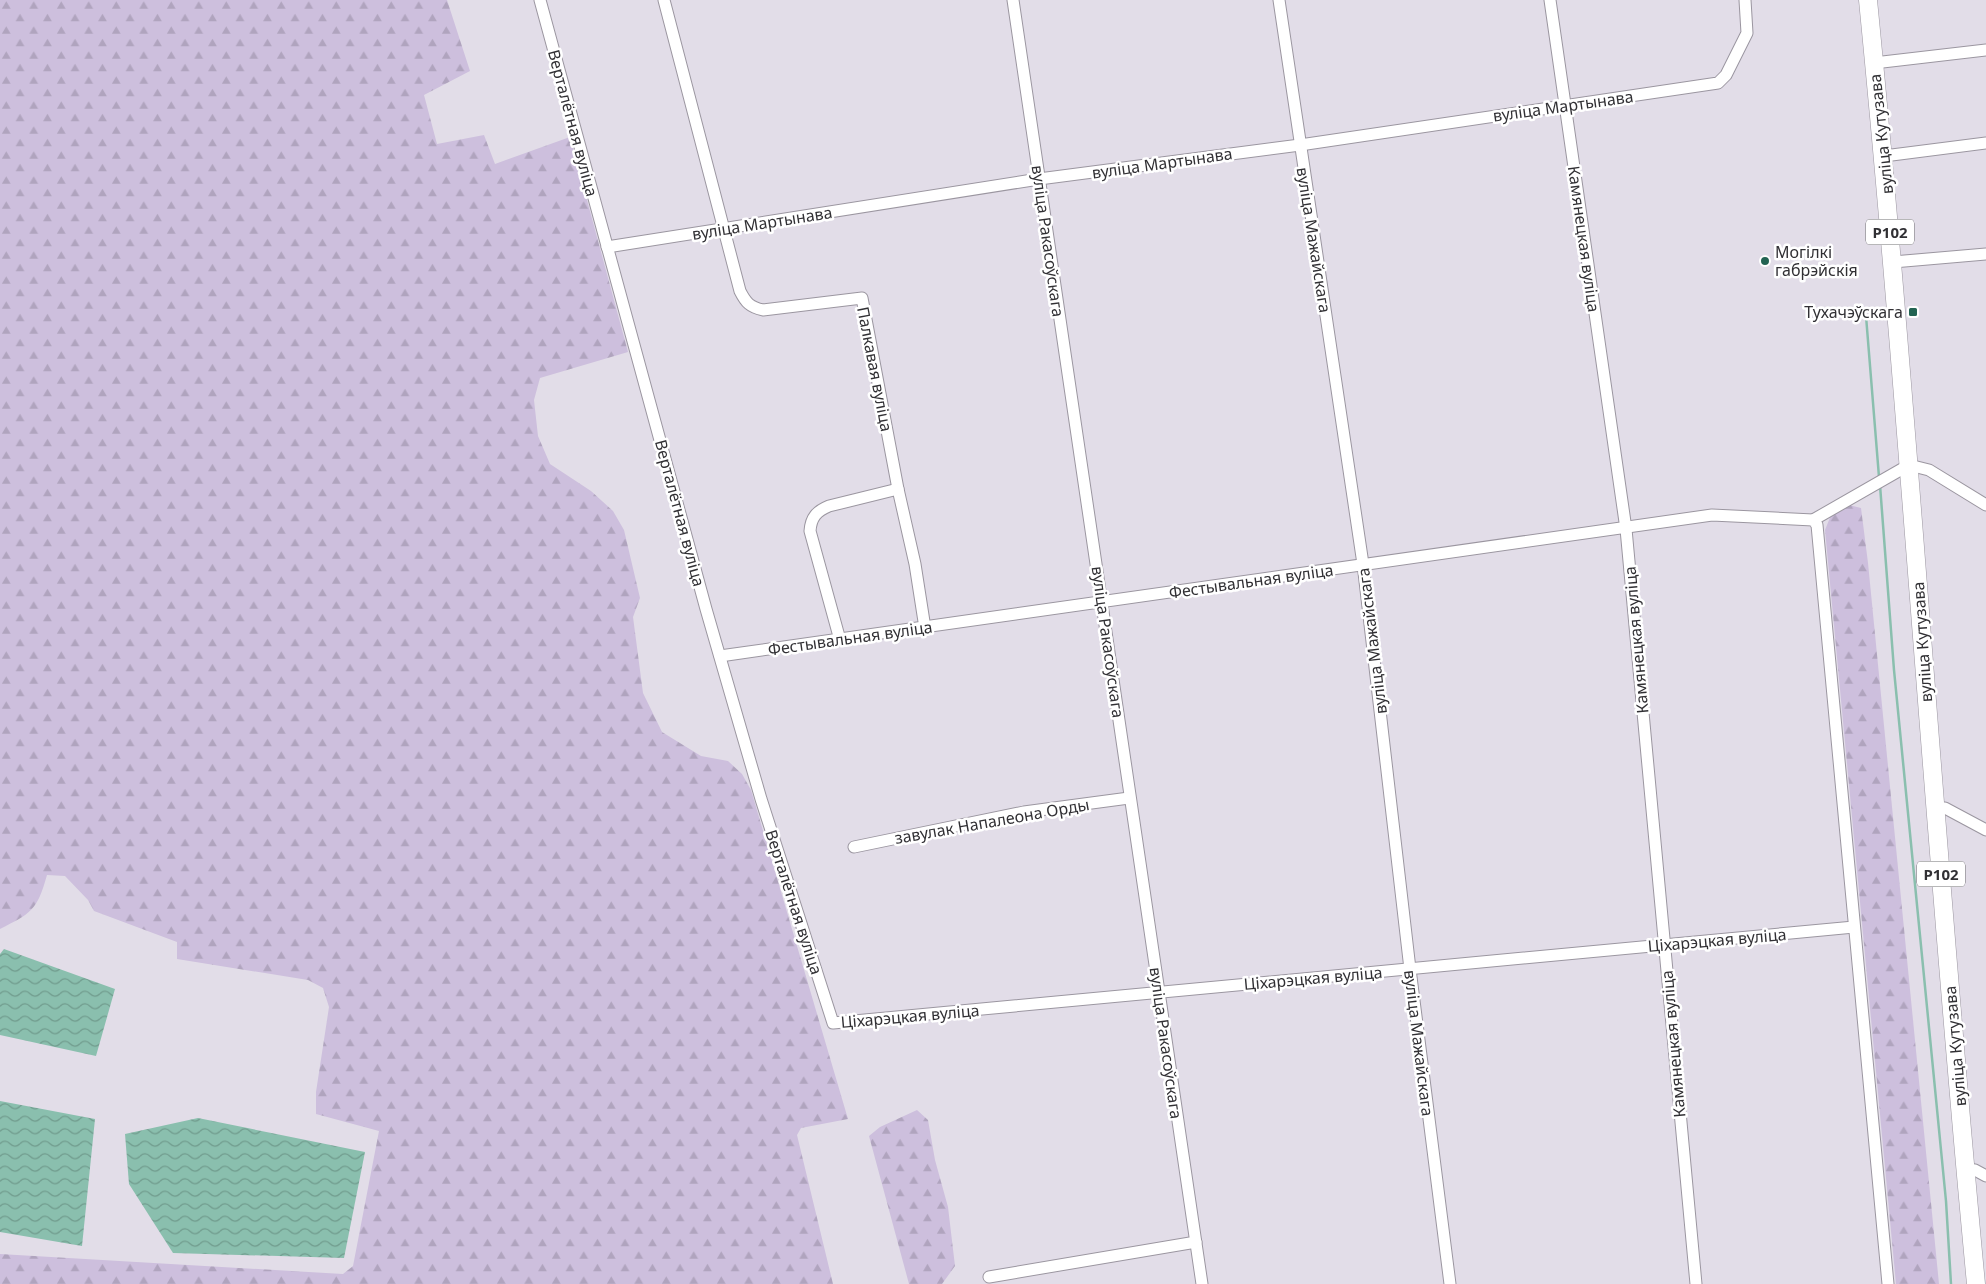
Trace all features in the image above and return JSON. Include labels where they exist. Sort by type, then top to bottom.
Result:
[{"type":"main road","name":"вуліца Кутузава","points":[[1868,0],[1893,262],[1935,808],[1976,1284]]},
{"type":"street","name":"Верталётная вуліца","points":[[540,0],[720,656],[761,799],[833,1023]]},
{"type":"street","name":"Палкавая вуліца","points":[[664,0],[726,229],[740,291],[746,303],[753,308],[764,310],[862,298],[898,489],[915,564],[925,628]]},
{"type":"street","name":"вуліца Ракасоўскага","points":[[1013,0],[1054,294],[1103,602],[1158,993],[1202,1284]]},
{"type":"street","name":"вуліца Мажайскага","points":[[1280,0],[1363,564],[1410,969],[1450,1284]]},
{"type":"street","name":"Камянецкая вуліца","points":[[1550,0],[1626,529],[1696,1284]]},
{"type":"street","name":"вуліца Мартынава","points":[[607,247],[1039,179],[1300,144],[1718,84],[1726,75],[1748,33],[1745,0]]},
{"type":"street","points":[[1874,63],[1986,50]]},
{"type":"street","points":[[1884,156],[1986,143]]},
{"type":"street","points":[[1893,262],[1986,254]]},
{"type":"street","points":[[1888,1284],[1815,522],[1909,465],[1929,470],[1986,505]]},
{"type":"street","points":[[840,640],[810,531],[813,518],[818,511],[829,506],[898,489]]},
{"type":"street","name":"Фестывальная вуліца","points":[[720,656],[1363,564],[1626,529],[1712,515],[1815,522]]},
{"type":"street","name":"завулак Напалеона Орды","points":[[854,847],[1024,812],[1130,798]]},
{"type":"street","points":[[1935,808],[1945,808],[1986,830]]},
{"type":"street","name":"Ціхарэцкая вуліца","points":[[833,1023],[1854,927]]},
{"type":"street","points":[[1965,1169],[1975,1170],[1986,1176]]},
{"type":"street","points":[[989,1277],[1196,1242]]},
{"type":"green space","points":[[0,0],[447,0],[470,71],[424,95],[437,144],[484,135],[495,164],[570,137],[628,352],[540,378],[534,400],[538,436],[550,464],[591,491],[613,511],[624,530],[640,598],[633,617],[643,693],[662,732],[701,756],[728,761],[742,774],[751,790],[848,1119],[801,1128],[797,1135],[833,1284],[0,1284],[0,1254],[343,1274],[353,1266],[379,1131],[316,1114],[316,1092],[329,1007],[323,988],[308,980],[177,959],[177,942],[94,911],[88,900],[65,876],[47,875],[36,904],[19,919],[0,929]]},
{"type":"green space","points":[[1849,505],[1861,508],[1868,563],[1939,1284],[1896,1284],[1825,530],[1831,515]]},
{"type":"green space","points":[[917,1110],[928,1120],[935,1160],[948,1207],[955,1266],[942,1284],[909,1284],[869,1136],[880,1127]]},
{"type":"water","points":[[4,949],[115,989],[96,1056],[0,1035],[0,954]]},
{"type":"water","points":[[0,1101],[95,1119],[82,1246],[0,1232]]},
{"type":"water","points":[[198,1118],[365,1152],[344,1258],[173,1253],[129,1184],[125,1134]]},
{"type":"waterway","points":[[1866,316],[1879,477]]},
{"type":"waterway","points":[[1880,485],[1894,670],[1946,1201],[1951,1284]]},
{"type":"place","name":"Могілкі габрэйскія","points":[[1765,261]]},
{"type":"place","name":"Тухачэўскага","points":[[1913,312]]}]
